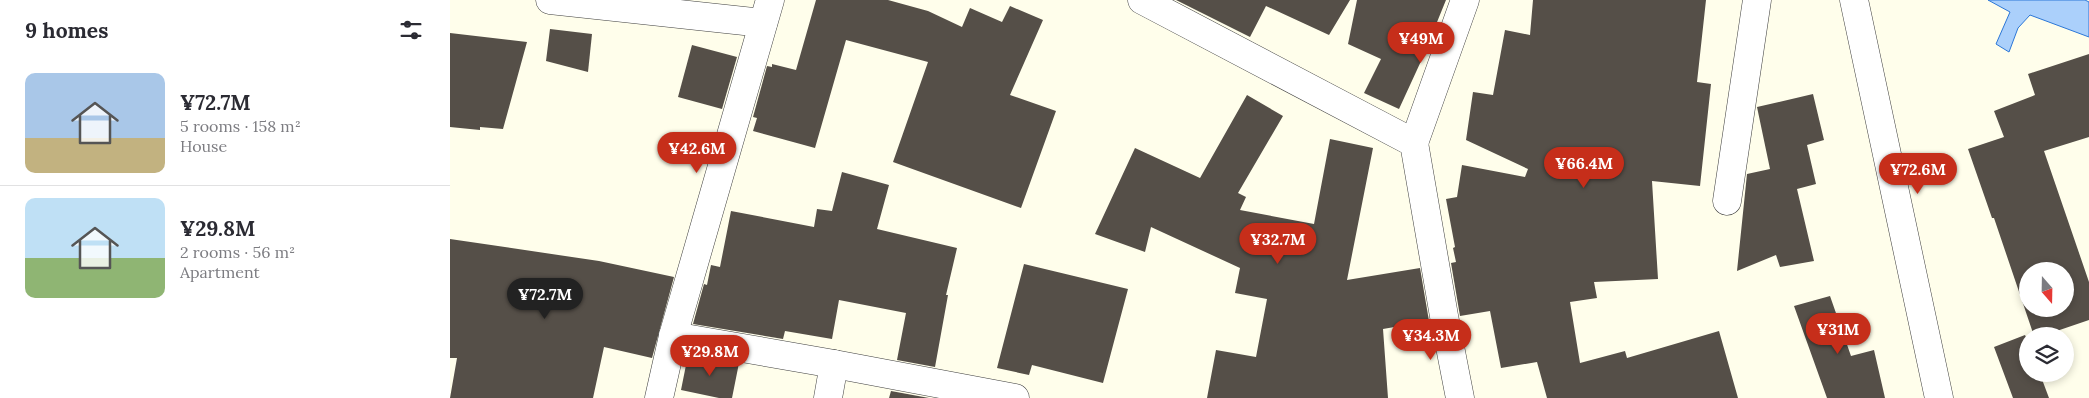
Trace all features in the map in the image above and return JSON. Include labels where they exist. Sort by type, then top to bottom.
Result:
[{"type":"street","points":[[550,0],[766,12],[673,336],[658,398]]},
{"type":"street","points":[[1142,0],[1414,143]]},
{"type":"street","points":[[1460,398],[1414,143],[1465,0]]},
{"type":"street","points":[[1727,201],[1757,0]]},
{"type":"street","points":[[1854,0],[1939,398]]},
{"type":"street","points":[[673,336],[1015,398]]},
{"type":"street","points":[[828,398],[834,364]]},
{"type":"water","points":[[1988,0],[2085,0],[2089,2],[2089,37],[2030,15],[2018,28],[2009,52],[1996,44],[2010,12]]},
{"type":"building","points":[[816,0],[888,0],[928,11],[962,27],[970,8],[1002,22],[1010,6],[1043,20],[1010,95],[1056,111],[1021,208],[893,162],[928,62],[846,40],[815,148],[753,131],[757,118],[753,117],[767,66],[772,67],[772,64],[796,70]]},
{"type":"building","points":[[1176,0],[1350,0],[1329,35],[1266,6],[1250,37]]},
{"type":"building","points":[[1357,0],[1446,0],[1399,109],[1364,93],[1381,59],[1348,44]]},
{"type":"building","points":[[1533,0],[1706,0],[1697,82],[1711,84],[1700,186],[1652,181],[1658,279],[1594,282],[1597,298],[1570,302],[1580,363],[1625,351],[1627,358],[1719,331],[1738,398],[1547,398],[1537,362],[1501,368],[1490,311],[1460,316],[1451,263],[1456,262],[1453,248],[1455,247],[1446,199],[1457,197],[1462,165],[1525,177],[1528,169],[1466,140],[1473,92],[1493,95],[1505,30],[1530,35]]},
{"type":"building","points":[[550,29],[592,34],[588,72],[546,61]]},
{"type":"building","points":[[450,33],[527,42],[503,129],[480,127],[480,130],[450,127]]},
{"type":"building","points":[[692,45],[737,57],[722,109],[678,97]]},
{"type":"building","points":[[2089,54],[2089,137],[2044,151],[2089,282],[2089,320],[2068,327],[2031,327],[2028,318],[2074,318],[2074,262],[2019,262],[2019,292],[1968,149],[2004,137],[1994,111],[2035,95],[2028,74]]},
{"type":"building","points":[[1813,94],[1824,140],[1807,145],[1816,184],[1797,189],[1814,261],[1780,267],[1776,255],[1737,271],[1747,174],[1770,169],[1757,107]]},
{"type":"building","points":[[1247,95],[1283,116],[1238,193],[1246,197],[1240,210],[1314,224],[1330,139],[1373,148],[1347,280],[1420,268],[1429,321],[1383,329],[1388,398],[1207,398],[1216,350],[1256,357],[1267,299],[1235,293],[1240,268],[1151,227],[1145,252],[1095,234],[1135,148],[1200,178]]},
{"type":"building","points":[[842,172],[889,185],[877,229],[957,248],[946,295],[948,295],[935,367],[897,360],[906,313],[839,300],[832,339],[785,331],[783,339],[693,324],[704,284],[707,285],[711,265],[720,267],[731,211],[814,227],[817,209],[832,211]]},
{"type":"building","points":[[450,239],[599,261],[674,277],[652,358],[604,347],[593,398],[450,398],[457,358],[450,358]]},
{"type":"building","points":[[1024,264],[1128,289],[1103,383],[1032,365],[1029,375],[997,368]]},
{"type":"building","points":[[1830,296],[1851,356],[1874,350],[1885,398],[1827,398],[1794,306]]},
{"type":"building","points":[[2019,337],[2019,382],[2043,382],[2049,398],[2013,398],[1994,347]]},
{"type":"building","points":[[685,354],[739,363],[732,398],[719,398],[681,390],[686,365],[683,364]]},
{"type":"building","points":[[891,391],[929,398],[889,398]]}]
